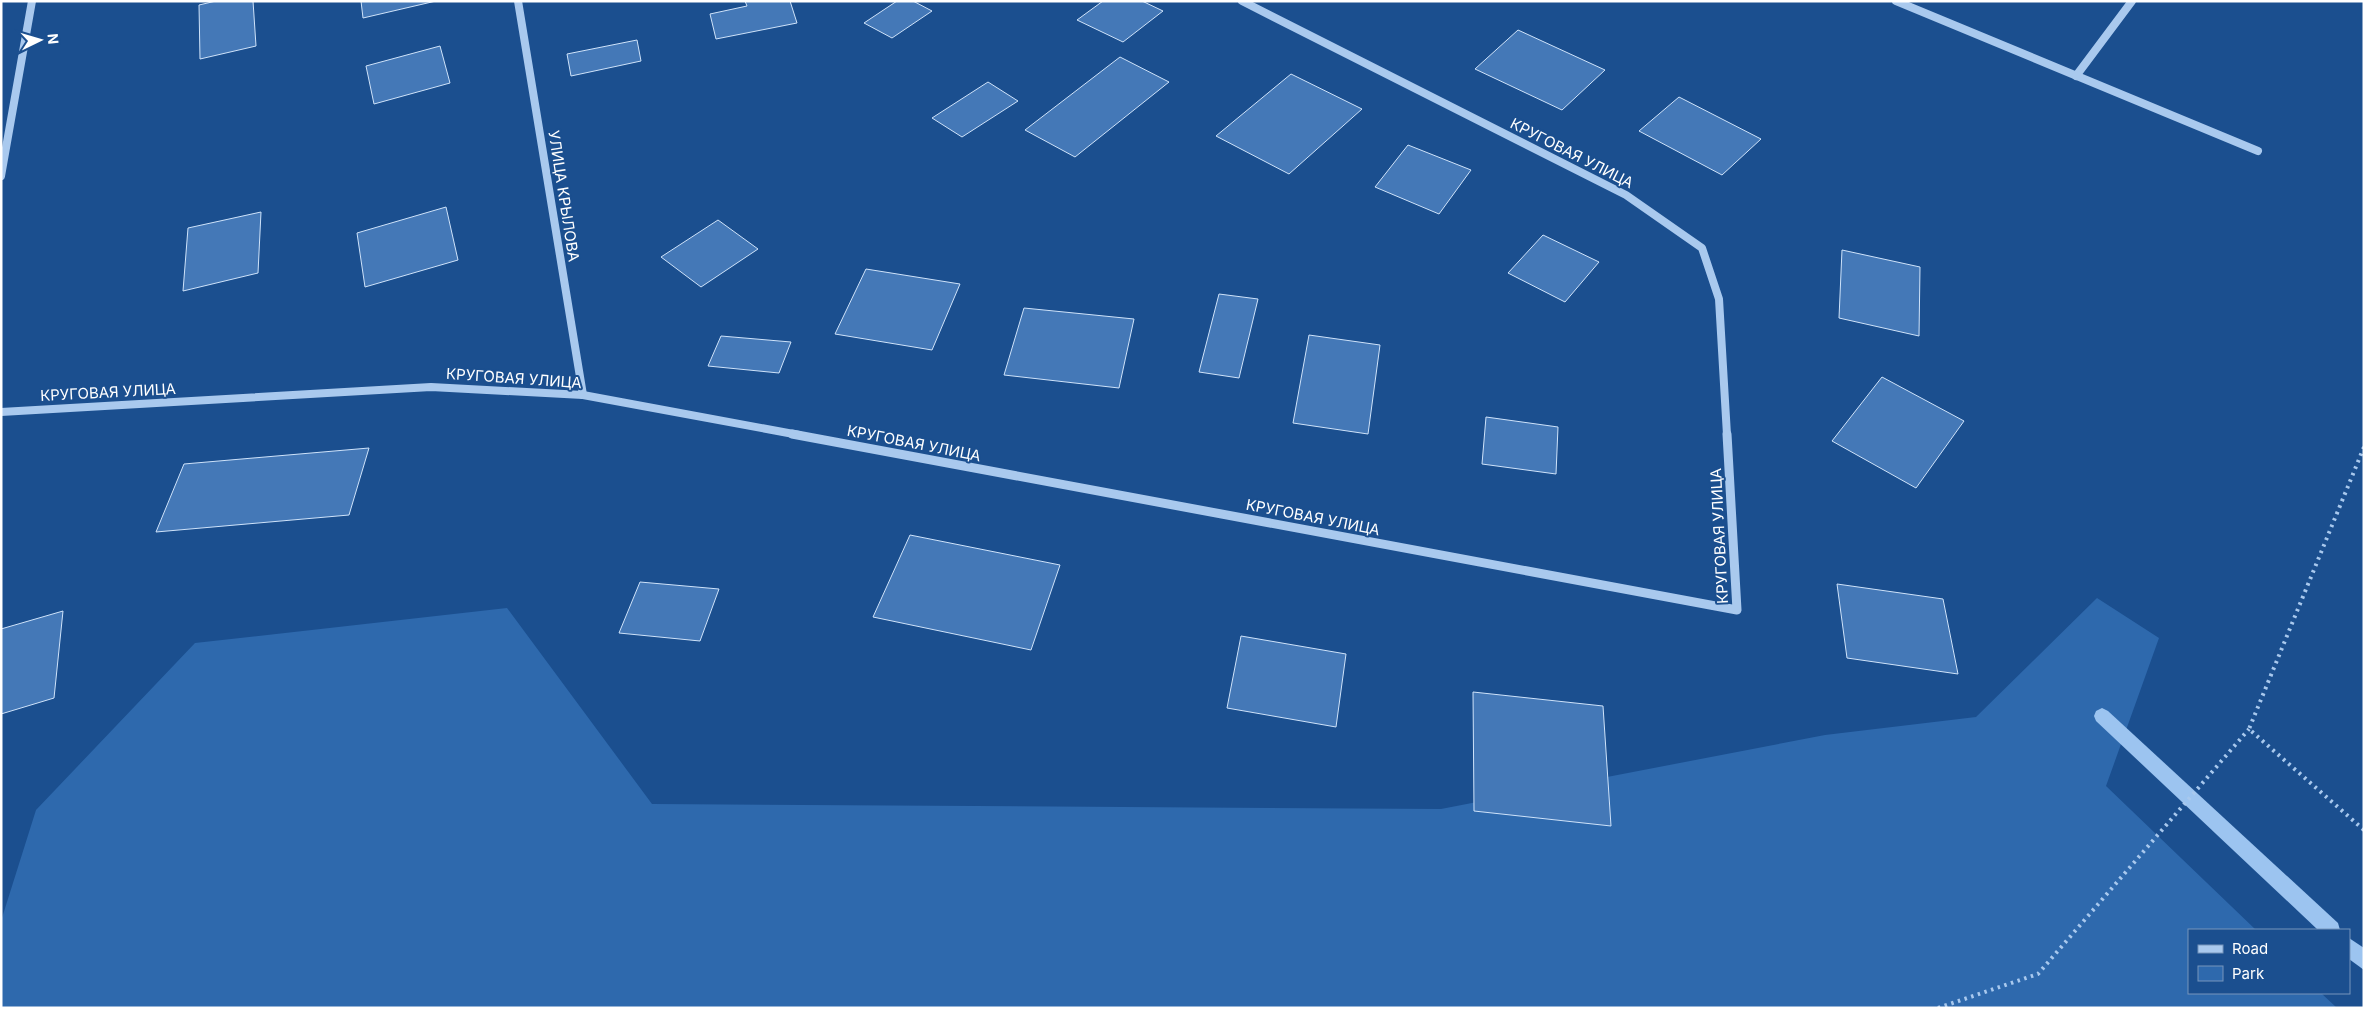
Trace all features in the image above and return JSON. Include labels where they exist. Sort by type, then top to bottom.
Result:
[{"type":"street","points":[[1,176],[32,1]]},
{"type":"street","name":"УЛИЦА КРЫЛОВА","points":[[518,1],[583,395]]},
{"type":"street","name":"КРУГОВАЯ УЛИЦА","points":[[1,412],[431,386],[583,395],[1737,610],[1719,299],[1702,248],[1626,195],[1242,1]]},
{"type":"street","points":[[1896,1],[2258,151]]},
{"type":"street","points":[[2076,76],[2132,1]]},
{"type":"path","points":[[1938,1008],[2038,974],[2249,729],[2364,447]]},
{"type":"path","points":[[2249,729],[2364,830]]},
{"type":"green space","points":[[2097,598],[2159,638],[2106,786],[2255,929],[2188,929],[2188,994],[2322,994],[2337,1008],[1,1008],[1,921],[36,810],[195,643],[507,608],[652,804],[1441,809],[1825,735],[1976,717]]},
{"type":"building","points":[[216,1],[253,1],[256,46],[200,59],[199,5]]},
{"type":"building","points":[[361,1],[436,1],[363,18]]},
{"type":"building","points":[[745,1],[790,1],[797,23],[716,39],[710,14],[747,6]]},
{"type":"building","points":[[897,1],[913,1],[932,11],[892,38],[864,23]]},
{"type":"building","points":[[1103,1],[1142,1],[1163,11],[1123,42],[1077,20]]},
{"type":"building","points":[[1518,30],[1605,70],[1562,110],[1475,69]]},
{"type":"building","points":[[637,40],[641,61],[571,76],[567,54]]},
{"type":"building","points":[[440,46],[450,83],[374,104],[366,66]]},
{"type":"building","points":[[1120,57],[1169,82],[1075,157],[1025,130]]},
{"type":"building","points":[[1291,74],[1362,109],[1289,174],[1216,136]]},
{"type":"building","points":[[988,82],[1018,101],[962,137],[932,118]]},
{"type":"building","points":[[1679,97],[1761,139],[1722,175],[1639,131]]},
{"type":"building","points":[[1408,145],[1471,170],[1439,214],[1375,187]]},
{"type":"building","points":[[446,207],[458,260],[365,287],[357,233]]},
{"type":"building","points":[[261,212],[258,273],[183,291],[188,228]]},
{"type":"building","points":[[718,220],[758,249],[701,287],[661,257]]},
{"type":"building","points":[[1543,235],[1599,262],[1565,302],[1508,273]]},
{"type":"building","points":[[1842,250],[1920,267],[1919,336],[1839,318]]},
{"type":"building","points":[[866,269],[960,284],[932,350],[835,334]]},
{"type":"building","points":[[1219,294],[1258,299],[1239,378],[1199,372]]},
{"type":"building","points":[[1024,308],[1134,319],[1119,388],[1004,375]]},
{"type":"building","points":[[1309,335],[1380,345],[1368,434],[1293,423]]},
{"type":"building","points":[[721,336],[791,342],[779,373],[708,366]]},
{"type":"building","points":[[1882,377],[1964,421],[1916,488],[1832,441]]},
{"type":"building","points":[[1486,417],[1558,427],[1556,474],[1482,464]]},
{"type":"building","points":[[369,448],[349,515],[156,532],[184,464]]},
{"type":"building","points":[[910,535],[1060,565],[1031,650],[873,617]]},
{"type":"building","points":[[640,582],[719,589],[700,641],[619,633]]},
{"type":"building","points":[[1837,584],[1943,599],[1958,674],[1847,658]]},
{"type":"building","points":[[63,611],[54,698],[1,714],[1,629]]},
{"type":"building","points":[[1241,636],[1346,654],[1336,727],[1227,708]]},
{"type":"building","points":[[1473,692],[1603,706],[1611,826],[1474,811]]},
{"type":"waterway","points":[[2102,716],[2330,929]]},
{"type":"waterway","points":[[2350,948],[2364,961]]}]
